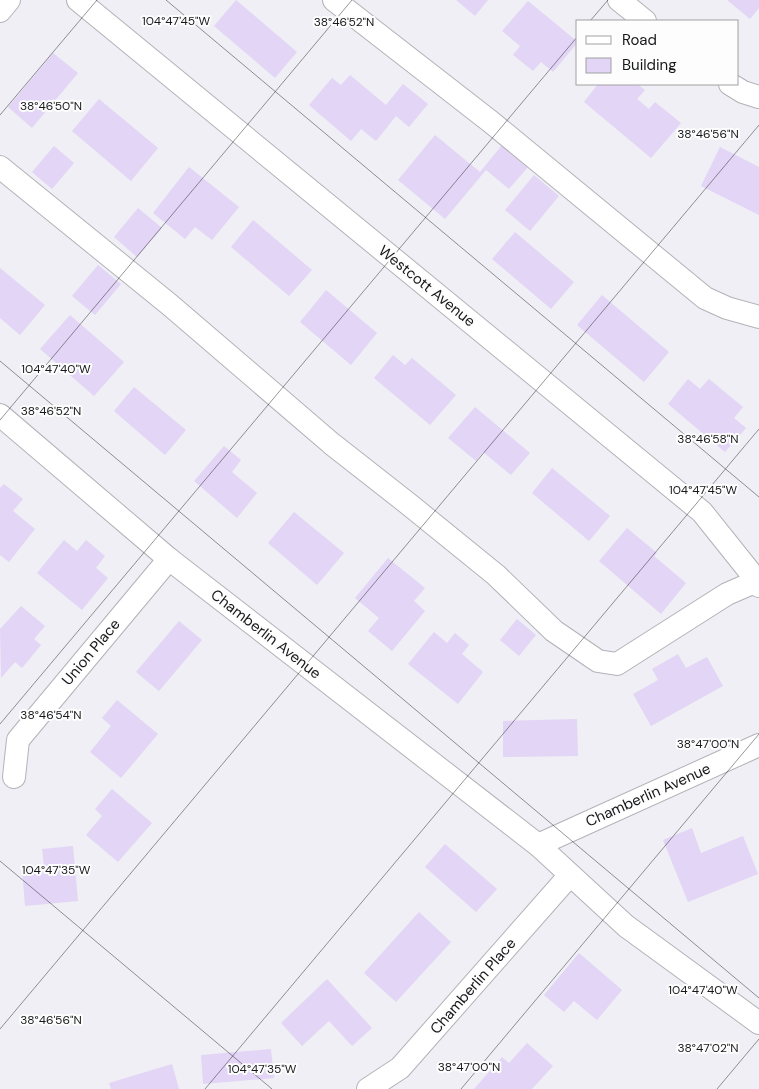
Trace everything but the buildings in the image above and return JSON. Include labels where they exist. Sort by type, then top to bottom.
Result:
[{"type":"street","points":[[0,11],[9,0]]},
{"type":"street","name":"Westcott Avenue","points":[[78,0],[702,512],[758,583]]},
{"type":"street","points":[[334,0],[491,122],[705,298],[727,308],[759,316]]},
{"type":"street","points":[[619,0],[644,20]]},
{"type":"street","points":[[732,85],[743,92],[759,97]]},
{"type":"street","points":[[0,167],[170,306],[325,438],[412,506],[496,576],[554,631],[598,661],[617,664],[727,594],[758,583]]},
{"type":"street","name":"Chamberlin Avenue","points":[[0,415],[170,559],[538,845],[626,926],[759,1023]]},
{"type":"street","name":"Union Place","points":[[14,777],[18,740],[170,559]]},
{"type":"street","name":"Chamberlin Avenue","points":[[538,845],[759,745]]},
{"type":"street","name":"Chamberlin Place","points":[[368,1089],[400,1068],[570,875]]}]
